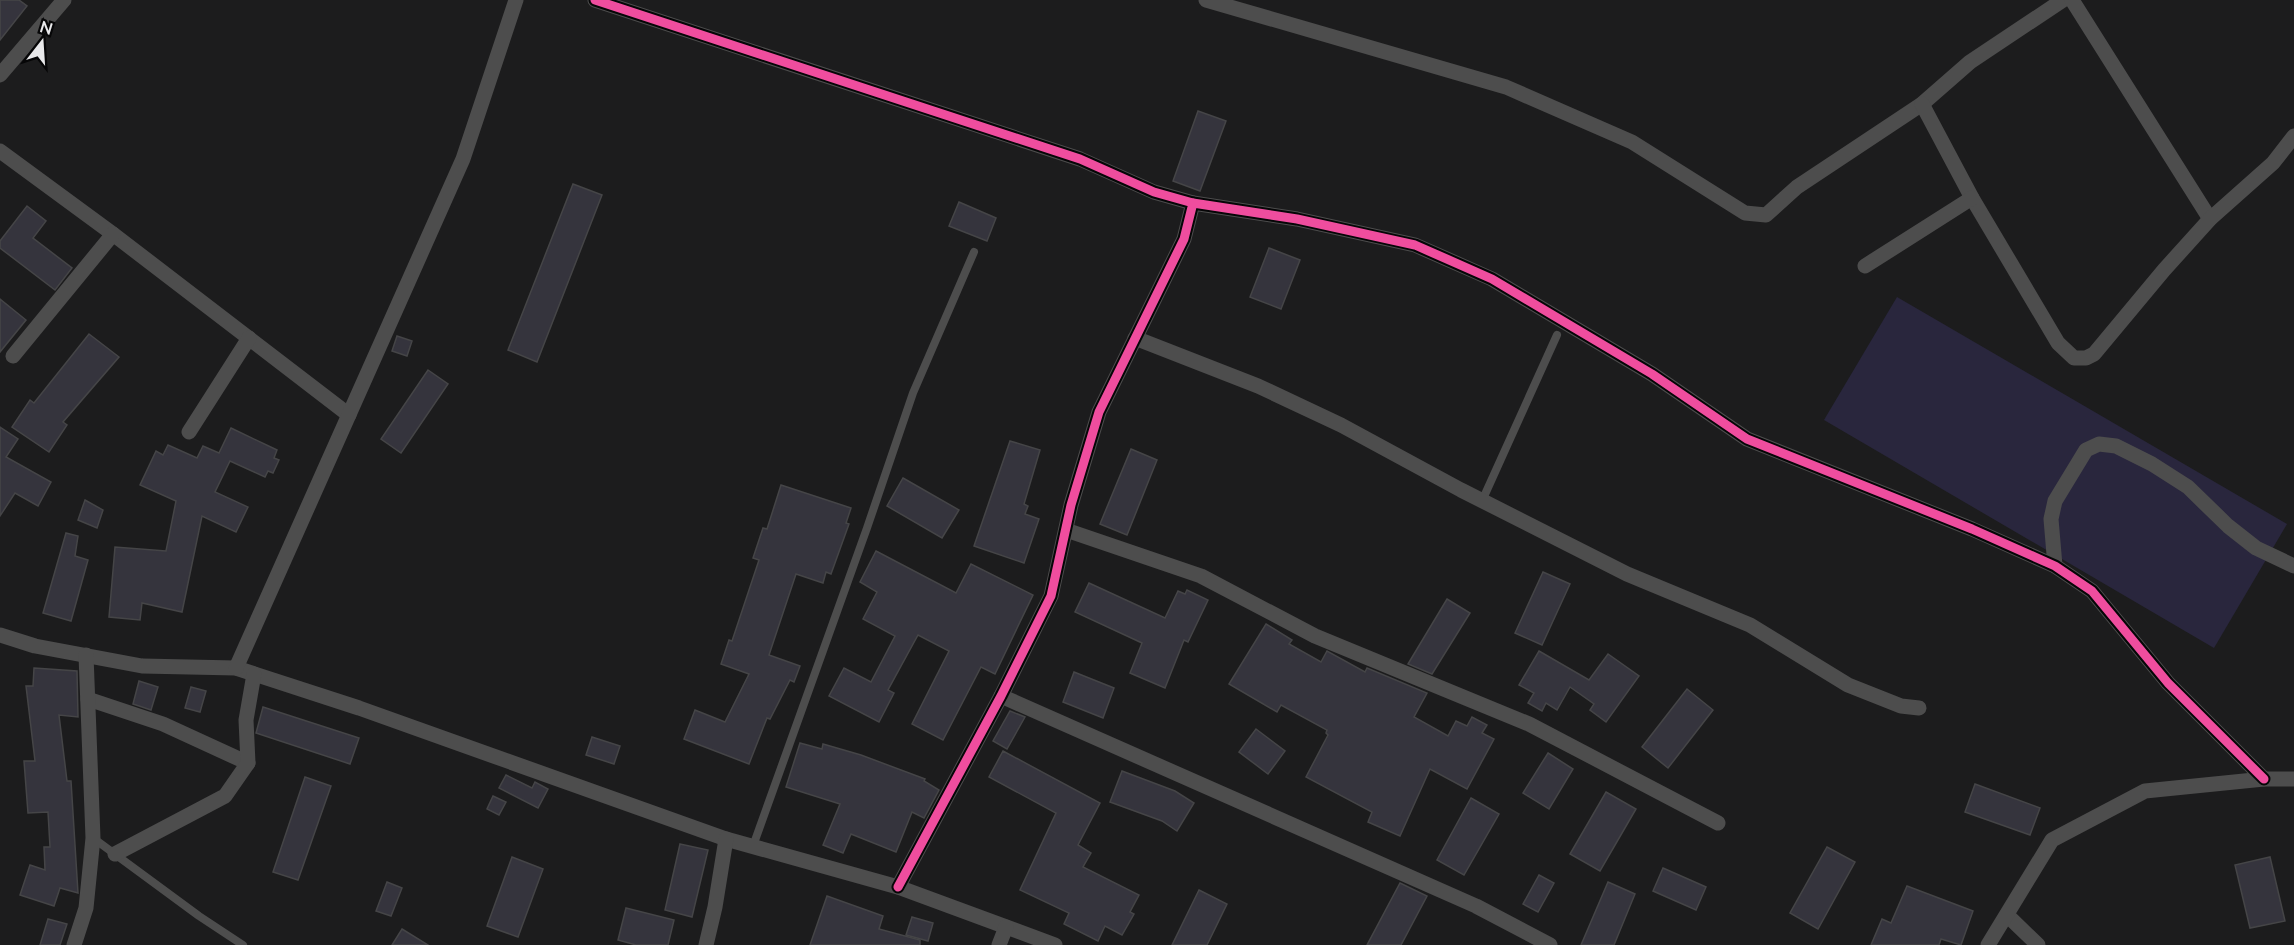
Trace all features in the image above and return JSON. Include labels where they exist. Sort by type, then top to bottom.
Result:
[{"type":"street","points":[[0,75],[64,0]]},
{"type":"street","points":[[236,668],[463,159],[516,0]]},
{"type":"street","points":[[595,0],[1080,159],[1154,192],[1193,204],[1298,219],[1414,245],[1502,285],[1652,374],[1747,439],[1972,529],[2055,566],[2092,591],[2168,683],[2264,779]]},
{"type":"street","points":[[1206,0],[1506,87],[1632,141],[1745,213],[1758,215],[1766,214],[1797,187],[1922,104],[1970,62],[2063,0]]},
{"type":"street","points":[[2072,0],[2210,219]]},
{"type":"street","points":[[1922,104],[1972,198],[2058,343],[2066,352],[2078,359],[2086,358],[2100,348],[2164,270],[2210,219],[2273,163],[2294,136]]},
{"type":"street","points":[[0,151],[113,234],[349,415]]},
{"type":"street","points":[[1865,266],[1972,198]]},
{"type":"street","points":[[898,887],[1001,696],[1051,596],[1071,505],[1099,412],[1184,239],[1193,204]]},
{"type":"street","points":[[13,356],[113,234]]},
{"type":"street","points":[[189,432],[249,338]]},
{"type":"street","points":[[1135,338],[1258,386],[1341,425],[1482,501],[1627,574],[1750,624],[1848,685],[1901,706],[1919,708]]},
{"type":"street","points":[[2055,566],[2051,519],[2055,501],[2086,450],[2099,444],[2116,446],[2152,464],[2188,487],[2228,526],[2256,548],[2294,566]]},
{"type":"street","points":[[1066,530],[1201,576],[1315,636],[1529,724],[1718,823]]},
{"type":"street","points":[[0,635],[35,646],[142,666],[236,668],[359,708],[726,838],[898,887],[1055,945]]},
{"type":"street","points":[[74,945],[86,908],[93,838],[86,655]]},
{"type":"street","points":[[115,854],[225,796],[248,763],[246,720],[254,674]]},
{"type":"street","points":[[1001,696],[1476,906],[1550,945]]},
{"type":"street","points":[[88,699],[163,724],[248,763]]},
{"type":"street","points":[[1988,945],[2052,840],[2145,791],[2264,779],[2294,779]]},
{"type":"street","points":[[706,945],[715,907],[726,838]]},
{"type":"street","points":[[2008,915],[2038,945]]},
{"type":"street","points":[[999,945],[1006,927]]},
{"type":"lane","points":[[753,846],[913,393],[974,252]]},
{"type":"lane","points":[[1482,501],[1557,334]]},
{"type":"lane","points":[[93,838],[199,916],[243,945]]},
{"type":"shaded area","points":[[1897,297],[2287,524],[2214,648],[1824,420]]},
{"type":"building","points":[[0,0],[19,0],[27,6],[0,40]]},
{"type":"building","points":[[1198,111],[1226,121],[1200,191],[1173,181]]},
{"type":"building","points":[[573,184],[602,195],[537,362],[508,350]]},
{"type":"building","points":[[959,202],[996,218],[987,241],[949,226]]},
{"type":"building","points":[[27,206],[46,221],[33,238],[72,268],[55,290],[0,248],[0,241]]},
{"type":"building","points":[[1269,248],[1300,260],[1281,309],[1250,297]]},
{"type":"building","points":[[0,299],[26,320],[0,352]]},
{"type":"building","points":[[89,334],[119,357],[63,422],[67,425],[49,452],[12,427],[30,400],[34,403]]},
{"type":"building","points":[[397,336],[412,341],[407,356],[392,351]]},
{"type":"building","points":[[428,370],[448,384],[401,453],[381,439]]},
{"type":"building","points":[[0,427],[18,439],[6,457],[51,482],[38,506],[15,493],[0,516]]},
{"type":"building","points":[[231,428],[277,450],[274,458],[279,460],[273,473],[268,471],[265,477],[230,461],[215,492],[248,507],[236,532],[202,516],[182,612],[142,603],[140,620],[109,617],[115,547],[166,551],[176,501],[140,485],[156,451],[163,455],[168,445],[197,458],[203,446],[219,453]]},
{"type":"building","points":[[1010,441],[1040,450],[1024,504],[1028,506],[1025,514],[1039,519],[1024,563],[974,546]]},
{"type":"building","points":[[1131,449],[1157,460],[1127,535],[1100,524]]},
{"type":"building","points":[[903,478],[959,510],[942,538],[887,506]]},
{"type":"building","points":[[781,485],[851,508],[846,523],[849,524],[831,574],[826,572],[823,583],[796,574],[769,655],[800,666],[794,682],[790,680],[770,719],[767,718],[749,764],[684,739],[695,710],[725,722],[749,674],[721,664],[729,640],[732,641],[759,560],[753,558],[763,528],[767,529]]},
{"type":"building","points":[[85,500],[103,510],[97,528],[78,520]]},
{"type":"building","points":[[66,533],[78,536],[75,556],[88,560],[71,621],[43,613]]},
{"type":"building","points":[[876,551],[956,593],[971,564],[1033,595],[995,674],[981,667],[943,740],[912,724],[949,651],[918,635],[888,690],[894,693],[879,722],[829,696],[844,668],[871,682],[895,636],[863,619],[877,592],[860,582]]},
{"type":"building","points":[[1543,572],[1570,584],[1542,645],[1515,633]]},
{"type":"building","points":[[1089,583],[1165,618],[1178,591],[1185,594],[1187,590],[1208,600],[1188,642],[1184,640],[1165,688],[1130,673],[1142,643],[1075,612]]},
{"type":"building","points":[[1447,599],[1470,613],[1432,674],[1408,664]]},
{"type":"building","points":[[1266,624],[1292,640],[1289,644],[1321,662],[1327,651],[1365,672],[1367,668],[1427,693],[1414,717],[1448,736],[1456,721],[1467,726],[1472,717],[1487,725],[1482,733],[1494,739],[1467,789],[1430,769],[1400,836],[1368,822],[1372,812],[1306,777],[1328,735],[1327,730],[1281,705],[1277,712],[1229,684]]},
{"type":"building","points":[[1539,651],[1589,680],[1608,654],[1639,676],[1606,722],[1590,710],[1594,704],[1570,687],[1557,710],[1546,703],[1542,711],[1528,703],[1534,693],[1519,685]]},
{"type":"building","points":[[34,668],[77,671],[78,717],[59,715],[67,781],[71,781],[78,893],[60,888],[54,906],[20,895],[30,865],[45,870],[44,847],[50,847],[48,812],[28,813],[24,761],[35,761],[26,686],[33,686]]},
{"type":"building","points":[[1074,672],[1114,688],[1103,718],[1063,702]]},
{"type":"building","points":[[139,681],[158,687],[151,710],[133,704]]},
{"type":"building","points":[[191,687],[206,691],[200,712],[185,708]]},
{"type":"building","points":[[1687,689],[1713,710],[1668,768],[1642,747]]},
{"type":"building","points":[[263,707],[359,738],[350,764],[256,733]]},
{"type":"building","points":[[1010,711],[1025,717],[1007,749],[993,741]]},
{"type":"building","points":[[1256,729],[1285,751],[1268,774],[1239,752]]},
{"type":"building","points":[[592,737],[620,746],[614,764],[586,755]]},
{"type":"building","points":[[800,743],[822,749],[823,744],[861,755],[925,779],[924,781],[939,790],[924,818],[912,812],[896,852],[851,834],[843,853],[823,845],[840,804],[786,787]]},
{"type":"building","points":[[1003,751],[1100,803],[1078,845],[1091,853],[1083,867],[1139,895],[1130,912],[1134,914],[1122,935],[1105,926],[1098,941],[1064,924],[1069,913],[1020,890],[1056,813],[989,777]]},
{"type":"building","points":[[1548,753],[1573,769],[1549,809],[1523,793]]},
{"type":"building","points":[[1122,771],[1175,791],[1194,803],[1177,831],[1162,821],[1110,802]]},
{"type":"building","points":[[506,775],[532,788],[535,782],[548,789],[538,808],[499,788]]},
{"type":"building","points":[[305,777],[331,786],[298,880],[273,872]]},
{"type":"building","points":[[1975,784],[2040,808],[2030,835],[1965,812]]},
{"type":"building","points":[[1606,792],[1636,809],[1600,871],[1570,854]]},
{"type":"building","points":[[493,796],[506,802],[499,815],[487,809]]},
{"type":"building","points":[[1471,798],[1499,814],[1464,875],[1437,860]]},
{"type":"building","points":[[680,844],[708,850],[692,917],[665,910]]},
{"type":"building","points":[[1827,847],[1855,862],[1818,929],[1790,913]]},
{"type":"building","points":[[512,857],[543,869],[518,937],[487,926]]},
{"type":"building","points":[[2270,857],[2285,921],[2250,928],[2235,865]]},
{"type":"building","points":[[1663,868],[1706,887],[1696,910],[1653,891]]},
{"type":"building","points":[[1539,875],[1554,883],[1538,912],[1523,904]]},
{"type":"building","points":[[387,882],[402,888],[391,916],[376,911]]},
{"type":"building","points":[[1608,882],[1635,894],[1614,945],[1581,945]]},
{"type":"building","points":[[1400,883],[1427,896],[1401,945],[1367,945]]},
{"type":"building","points":[[1907,886],[1973,911],[1961,945],[1941,939],[1939,945],[1871,945],[1882,919],[1891,923]]},
{"type":"building","points":[[1199,890],[1227,904],[1207,945],[1172,945]]},
{"type":"building","points":[[827,896],[883,916],[879,929],[920,940],[920,945],[810,945]]},
{"type":"building","points":[[626,908],[674,920],[668,945],[636,945],[618,940]]},
{"type":"building","points":[[912,917],[933,923],[928,941],[906,935]]},
{"type":"building","points":[[48,919],[67,924],[60,945],[40,945]]},
{"type":"building","points":[[402,929],[428,945],[392,945]]},
{"type":"cycle path","points":[[595,0],[1080,159],[1154,192],[1193,203],[1184,239],[1099,412],[1071,505],[1051,596],[1001,696],[898,887]]},
{"type":"cycle path","points":[[1193,203],[1297,219],[1415,245],[1492,279],[1652,374],[1747,439],[1972,529],[2055,566],[2092,591],[2168,683],[2264,779]]}]
